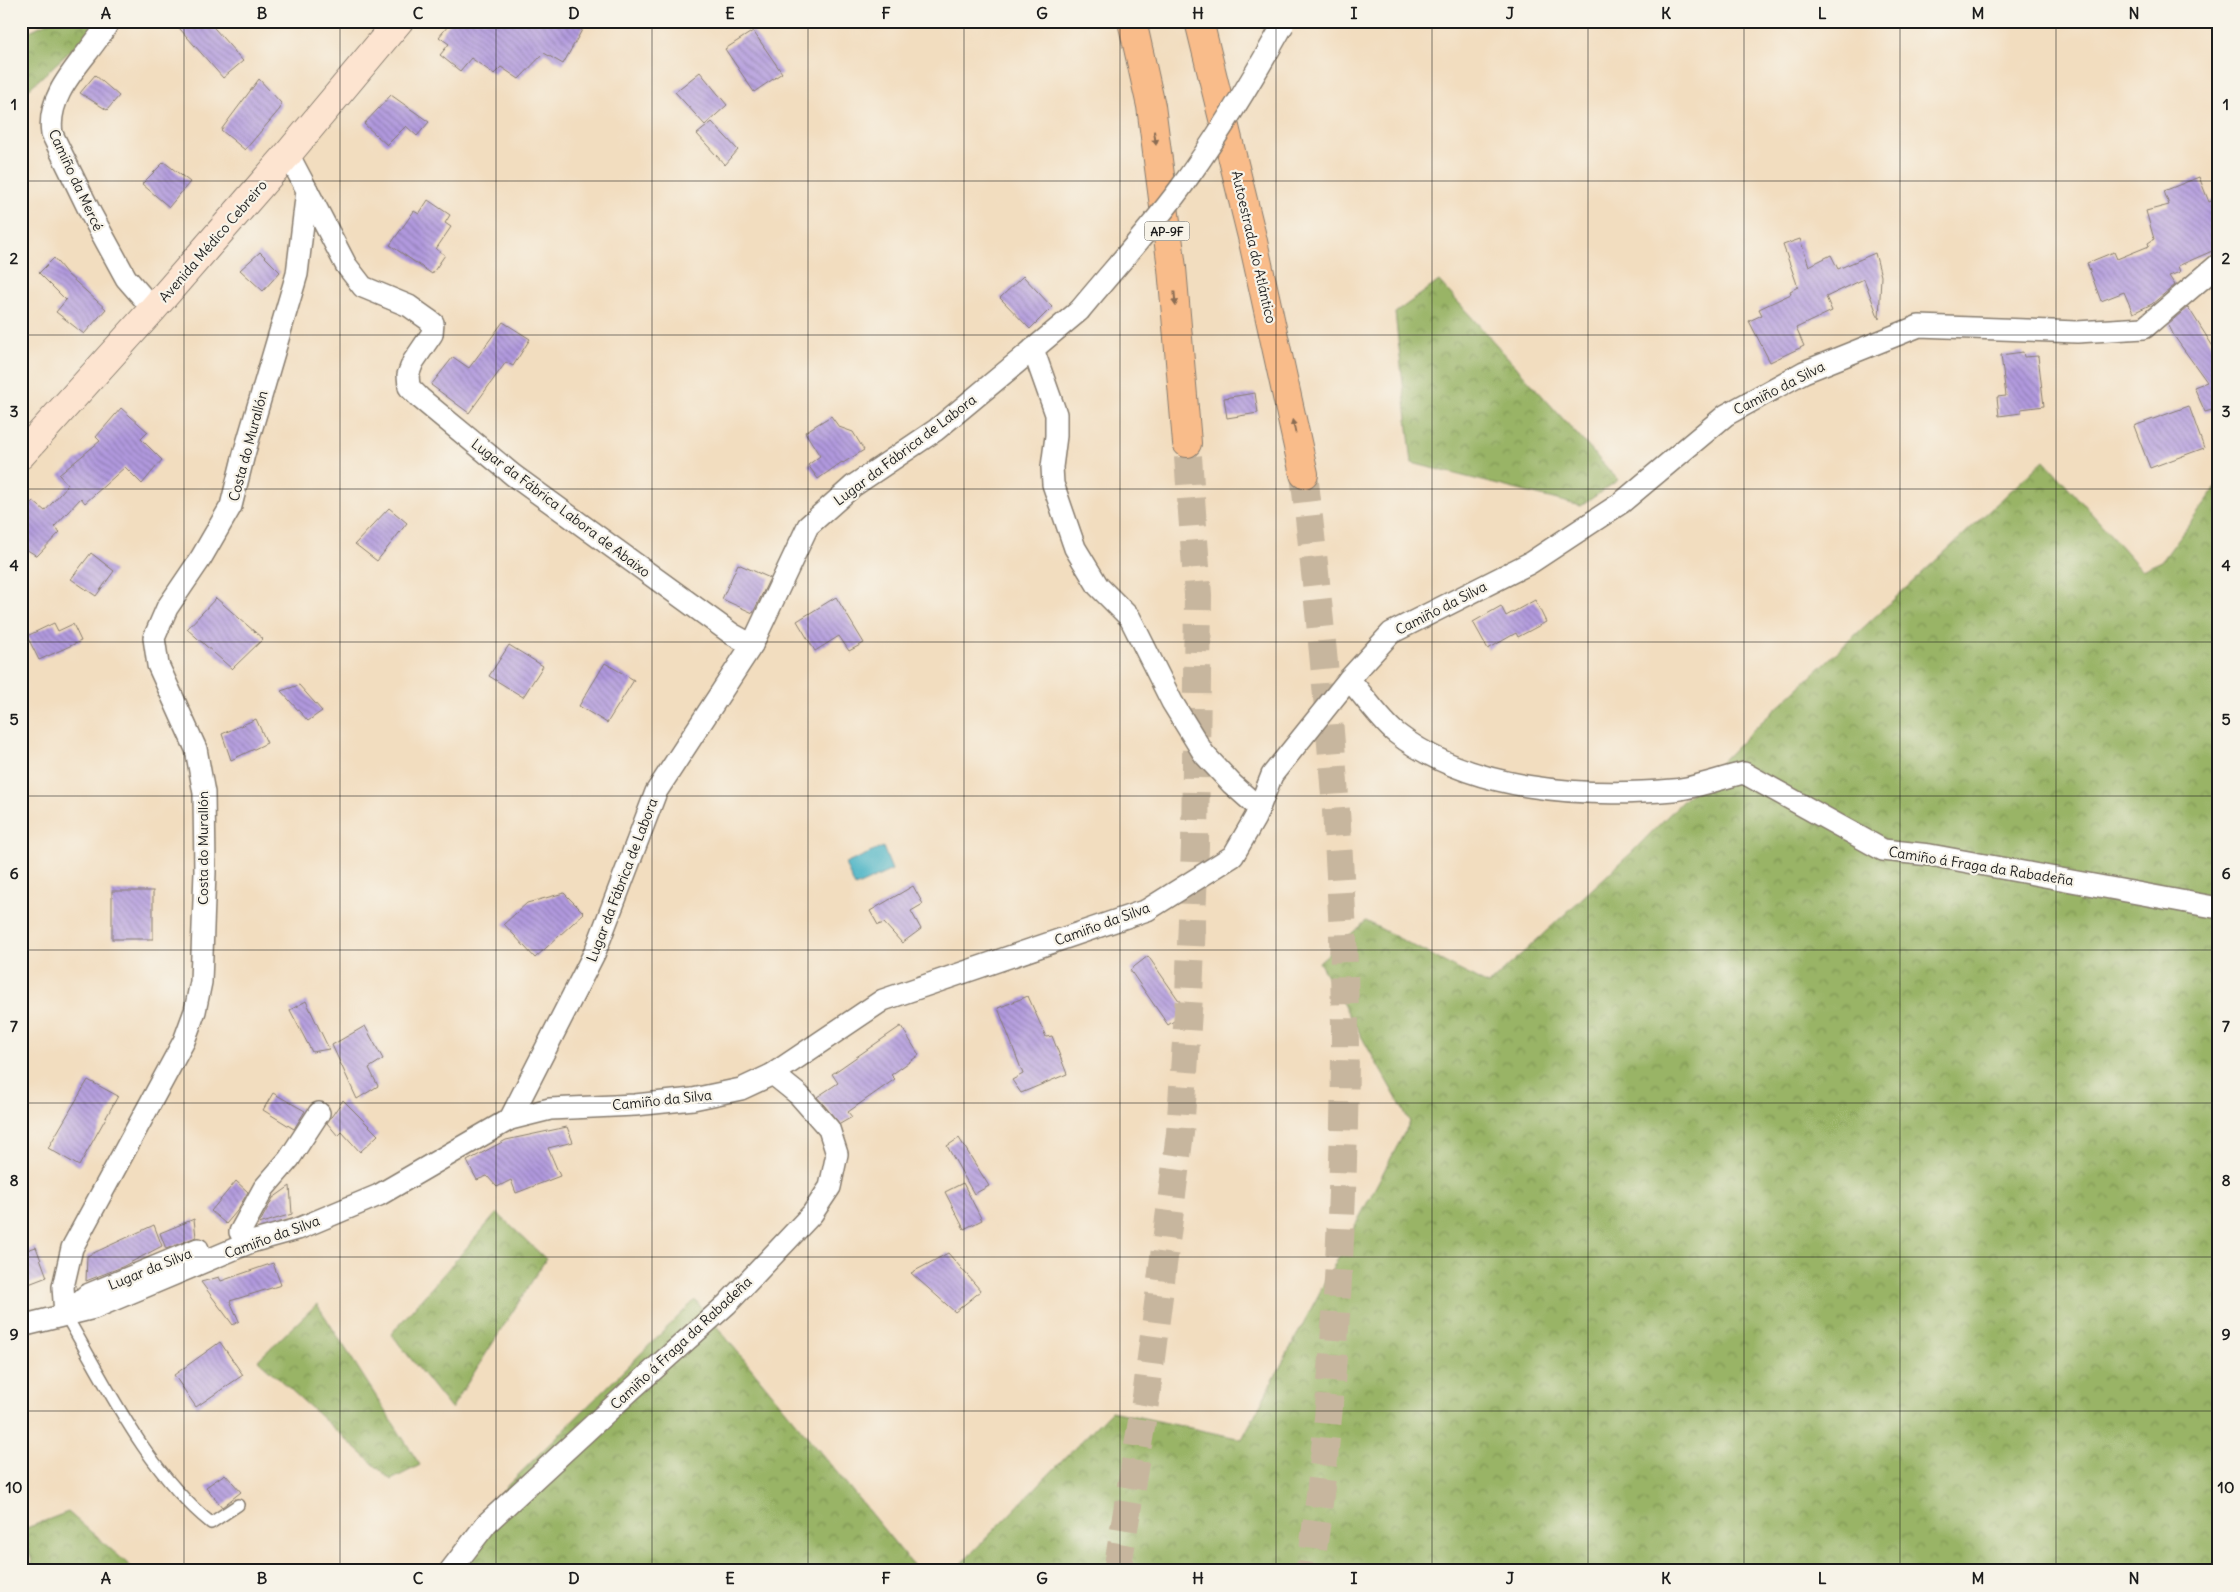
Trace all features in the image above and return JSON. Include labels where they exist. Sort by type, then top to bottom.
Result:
[{"type":"highway","points":[[1126,21],[1151,106]]},
{"type":"highway","name":"AP-9F","points":[[1132,21],[1151,106],[1172,268],[1187,443]]},
{"type":"highway","name":"Autoestrada do Atlántico","points":[[1200,21],[1252,237],[1304,474]]},
{"type":"main road","name":"Avenida Médico Cebreiro","points":[[21,456],[153,309],[288,154],[399,21]]},
{"type":"street","name":"Camiño da Mercé","points":[[109,21],[66,82],[52,113],[52,134],[91,214],[126,278],[153,309]]},
{"type":"street","name":"Lugar da Fábrica de Labora","points":[[510,1120],[595,952],[656,792],[752,645],[808,526],[852,486],[936,430],[1079,311],[1178,192],[1245,92],[1284,23]]},
{"type":"street","points":[[288,154],[307,190]]},
{"type":"street","name":"Lugar da Fábrica Labora de Abaixo","points":[[307,190],[346,265],[363,287],[409,306],[433,323],[432,334],[413,362],[408,375],[409,386],[420,398],[513,475],[732,634],[752,645]]},
{"type":"street","name":"Costa do Murallón","points":[[65,1314],[63,1287],[72,1248],[184,1041],[195,1011],[201,982],[205,872],[204,793],[196,749],[158,665],[154,638],[167,608],[201,558],[231,506],[244,454],[297,274],[307,190]]},
{"type":"street","name":"Camiño da Silva","points":[[21,1326],[94,1308],[251,1242],[298,1229],[379,1195],[510,1120],[550,1109],[635,1105],[693,1099],[741,1089],[773,1074],[883,1000],[1147,910],[1233,856],[1259,808],[1272,775],[1349,679],[1391,633],[1530,563],[1621,503],[1726,415],[1804,372],[1919,326],[2077,332],[2144,328],[2219,264]]},
{"type":"street","points":[[1033,349],[1056,414],[1056,436],[1052,467],[1053,484],[1075,548],[1098,586],[1130,618],[1172,702],[1204,754],[1232,784],[1259,808]]},
{"type":"street","name":"Camiño á Fraga da Rabadeña","points":[[1349,679],[1396,733],[1443,763],[1506,783],[1587,792],[1675,790],[1744,773],[1883,850],[1930,855],[2219,908]]},
{"type":"street","name":"Camiño á Fraga da Rabadeña","points":[[450,1571],[487,1523],[632,1388],[727,1304],[812,1214],[830,1187],[837,1154],[829,1128],[799,1095],[773,1074]]},
{"type":"street","points":[[240,1232],[264,1188],[289,1159],[319,1113]]},
{"type":"street","name":"Lugar da Silva","points":[[65,1314],[87,1296],[128,1277],[240,1232],[298,1229]]},
{"type":"lane","points":[[65,1314],[148,1454],[192,1507],[211,1522],[238,1505]]},
{"type":"green space","points":[[51,21],[103,21],[21,96],[21,35]]},
{"type":"green space","points":[[1439,281],[1618,480],[1581,506],[1412,463],[1395,313]]},
{"type":"green space","points":[[2044,460],[2142,570],[2162,561],[2219,484],[2219,1571],[954,1571],[1111,1411],[1242,1439],[1410,1122],[1319,962],[1366,921],[1488,985],[1630,854],[1755,728]]},
{"type":"green space","points":[[497,1213],[546,1259],[451,1409],[391,1334]]},
{"type":"green space","points":[[695,1300],[918,1571],[460,1571],[497,1496]]},
{"type":"green space","points":[[317,1304],[420,1465],[391,1480],[258,1360]]},
{"type":"green space","points":[[68,1512],[136,1571],[34,1571],[24,1529]]},
{"type":"water","points":[[883,847],[892,870],[855,887],[845,864]]},
{"type":"building","points":[[173,21],[208,21],[243,61],[223,78]]},
{"type":"building","points":[[452,21],[587,21],[563,64],[544,53],[519,79],[501,67],[494,74],[471,58],[460,71],[440,55],[449,44],[439,37]]},
{"type":"building","points":[[753,31],[782,73],[754,92],[725,49]]},
{"type":"building","points":[[700,72],[727,105],[705,125],[675,92]]},
{"type":"building","points":[[95,75],[119,96],[107,110],[80,93]]},
{"type":"building","points":[[259,79],[281,103],[280,109],[245,150],[221,130]]},
{"type":"building","points":[[391,95],[429,122],[417,136],[406,126],[387,145],[364,124]]},
{"type":"building","points":[[712,122],[738,150],[725,165],[697,134]]},
{"type":"building","points":[[164,162],[190,182],[169,207],[142,184]]},
{"type":"building","points":[[2199,177],[2209,202],[2219,198],[2219,248],[2178,266],[2180,272],[2169,276],[2175,285],[2152,304],[2133,313],[2124,292],[2101,301],[2087,263],[2114,252],[2117,259],[2149,246],[2148,243],[2154,239],[2146,211],[2169,205],[2164,191]]},
{"type":"building","points":[[428,200],[450,215],[445,223],[451,227],[436,249],[445,255],[432,274],[390,245],[414,211],[419,214]]},
{"type":"building","points":[[1800,239],[1809,266],[1831,255],[1838,269],[1875,253],[1881,276],[1879,319],[1864,279],[1826,297],[1832,311],[1796,328],[1804,346],[1770,362],[1749,321],[1762,315],[1759,309],[1791,294],[1790,291],[1798,287],[1783,245]]},
{"type":"building","points":[[260,252],[280,272],[263,291],[240,270]]},
{"type":"building","points":[[54,258],[67,274],[106,309],[84,334],[56,312],[66,300],[39,273]]},
{"type":"building","points":[[1023,276],[1052,307],[1030,329],[1000,298]]},
{"type":"building","points":[[2188,307],[2219,356],[2219,408],[2205,412],[2194,387],[2207,382],[2174,336],[2168,324]]},
{"type":"building","points":[[503,322],[530,339],[513,366],[506,362],[469,413],[431,385],[453,357],[469,368]]},
{"type":"building","points":[[2023,352],[2024,357],[2038,356],[2044,406],[2021,409],[2021,413],[1999,416],[1997,397],[2006,396],[2001,355]]},
{"type":"building","points":[[1255,393],[1258,413],[1227,418],[1224,398]]},
{"type":"building","points":[[2189,406],[2204,448],[2150,468],[2134,426]]},
{"type":"building","points":[[121,408],[148,432],[141,439],[162,460],[142,484],[125,467],[85,503],[81,498],[54,527],[60,532],[37,556],[21,546],[21,535],[28,528],[21,522],[21,514],[33,501],[45,511],[68,485],[59,475],[100,441],[96,437]]},
{"type":"building","points":[[831,416],[839,427],[853,432],[864,450],[842,462],[818,479],[808,465],[820,456],[805,432]]},
{"type":"building","points":[[389,508],[407,523],[377,561],[355,544]]},
{"type":"building","points":[[91,553],[114,571],[96,596],[71,579]]},
{"type":"building","points":[[738,564],[770,578],[753,613],[722,599]]},
{"type":"building","points":[[836,597],[864,643],[849,651],[839,636],[815,651],[797,621]]},
{"type":"building","points":[[216,598],[263,639],[232,669],[187,629]]},
{"type":"building","points":[[1535,600],[1546,622],[1518,637],[1516,633],[1488,649],[1473,622],[1501,606],[1506,616]]},
{"type":"building","points":[[54,623],[58,631],[73,624],[81,641],[39,660],[27,636]]},
{"type":"building","points":[[509,645],[543,666],[523,697],[489,676]]},
{"type":"building","points":[[605,663],[634,680],[607,723],[579,706]]},
{"type":"building","points":[[299,685],[322,711],[308,721],[281,691]]},
{"type":"building","points":[[256,719],[267,743],[231,760],[222,734]]},
{"type":"building","points":[[913,886],[923,904],[911,911],[921,929],[902,943],[884,923],[878,925],[870,911]]},
{"type":"building","points":[[112,891],[153,891],[153,939],[112,939]]},
{"type":"building","points":[[564,893],[584,913],[535,958],[504,924],[527,903]]},
{"type":"building","points":[[1148,956],[1187,1012],[1168,1025],[1130,970]]},
{"type":"building","points":[[1028,996],[1046,1037],[1052,1036],[1067,1074],[1021,1093],[1012,1080],[1023,1074],[998,1008]]},
{"type":"building","points":[[306,1001],[329,1049],[312,1052],[290,1010]]},
{"type":"building","points":[[365,1026],[383,1059],[369,1068],[378,1086],[357,1099],[332,1045]]},
{"type":"building","points":[[901,1026],[919,1055],[891,1075],[895,1079],[848,1112],[852,1117],[840,1124],[817,1097],[838,1083],[832,1074]]},
{"type":"building","points":[[88,1080],[118,1096],[79,1166],[48,1148]]},
{"type":"building","points":[[273,1093],[305,1111],[294,1129],[263,1110]]},
{"type":"building","points":[[343,1100],[378,1135],[360,1152],[342,1132],[338,1136],[327,1123]]},
{"type":"building","points":[[567,1127],[573,1142],[548,1148],[560,1176],[516,1193],[511,1180],[497,1187],[487,1176],[477,1180],[467,1161],[506,1140]]},
{"type":"building","points":[[959,1138],[989,1186],[974,1194],[947,1146]]},
{"type":"building","points":[[236,1181],[248,1192],[237,1211],[226,1224],[211,1211]]},
{"type":"building","points":[[963,1183],[982,1220],[964,1229],[945,1192]]},
{"type":"building","points":[[290,1186],[292,1214],[259,1224],[273,1198]]},
{"type":"building","points":[[194,1219],[196,1237],[166,1249],[160,1233]]},
{"type":"building","points":[[154,1225],[162,1246],[122,1267],[86,1281],[87,1256]]},
{"type":"building","points":[[36,1247],[47,1277],[21,1287],[21,1252]]},
{"type":"building","points":[[948,1253],[981,1291],[955,1312],[911,1273]]},
{"type":"building","points":[[273,1263],[281,1285],[230,1301],[239,1321],[233,1325],[201,1282],[219,1277],[221,1281]]},
{"type":"building","points":[[220,1342],[243,1375],[196,1407],[174,1375]]},
{"type":"building","points":[[225,1474],[241,1492],[222,1507],[206,1487]]},
{"type":"tunnel","points":[[1117,1571],[1146,1397],[1180,1133],[1189,996],[1195,845],[1198,595],[1187,443]]},
{"type":"tunnel","points":[[1304,474],[1322,639],[1336,804],[1344,952],[1345,1028],[1339,1262],[1326,1439],[1310,1571]]}]
